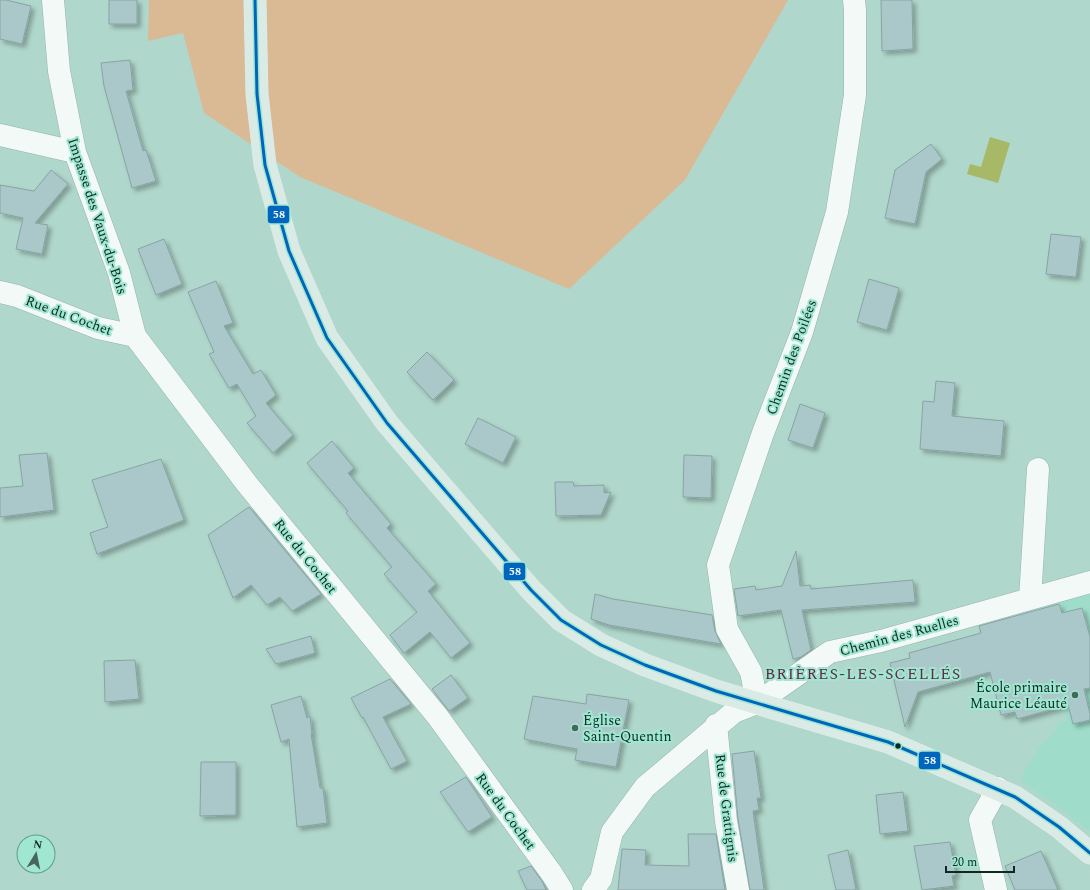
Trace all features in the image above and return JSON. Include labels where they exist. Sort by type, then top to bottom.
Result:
[{"type":"main road","points":[[255,0],[257,94],[265,164],[289,251],[327,338],[387,423],[531,590],[561,620],[601,645],[645,665],[716,691],[888,742],[998,788],[1015,796],[1059,827],[1090,853]]},
{"type":"street","name":"Impasse des Vaux-du-Bois","points":[[53,0],[59,71],[75,152],[119,273],[135,336]]},
{"type":"street","name":"Chemin des Poilées","points":[[757,703],[752,672],[727,629],[718,565],[765,427],[802,332],[837,212],[855,95],[854,0]]},
{"type":"street","points":[[0,135],[75,152]]},
{"type":"street","name":"Rue du Cochet","points":[[0,292],[17,296],[98,328],[135,336],[246,484],[438,717],[562,890]]},
{"type":"street","points":[[1030,599],[1038,469]]},
{"type":"street","name":"Chemin des Ruelles","points":[[593,890],[601,879],[612,832],[645,787],[716,725],[734,712],[757,703],[830,652],[881,641],[1090,582]]},
{"type":"street","name":"Rue de Grattignis","points":[[716,725],[726,821],[738,890]]},
{"type":"street","points":[[996,890],[980,820],[998,788]]},
{"type":"shaded area","points":[[149,0],[788,0],[685,180],[569,289],[300,177],[204,113],[183,33],[148,41]]},
{"type":"shaded area","points":[[990,137],[1010,143],[998,183],[967,174],[970,164],[981,167]]},
{"type":"shaded area","name":"École primaire Maurice Léauté","points":[[1090,593],[1090,831],[1021,780],[1027,766],[1041,745],[1057,731],[1057,724],[1067,720],[1051,670],[1071,643],[1059,601]]},
{"type":"building","points":[[0,0],[31,6],[22,44],[0,39]]},
{"type":"building","points":[[109,0],[137,0],[137,24],[109,24]]},
{"type":"building","points":[[881,0],[912,0],[913,49],[882,51]]},
{"type":"building","points":[[130,60],[133,90],[126,91],[143,151],[146,150],[156,181],[132,188],[104,86],[101,63]]},
{"type":"building","points":[[931,144],[942,159],[926,172],[915,224],[885,218],[895,170]]},
{"type":"building","points":[[51,170],[68,184],[35,223],[48,225],[42,254],[16,249],[23,218],[0,213],[0,185],[34,191]]},
{"type":"building","points":[[1051,234],[1081,237],[1076,277],[1046,274]]},
{"type":"building","points":[[164,239],[182,284],[156,295],[138,249]]},
{"type":"building","points":[[869,279],[899,288],[887,330],[857,322]]},
{"type":"building","points":[[216,281],[233,323],[224,326],[253,374],[261,370],[276,395],[266,403],[293,435],[273,453],[247,423],[256,416],[237,384],[229,388],[209,354],[214,352],[188,292]]},
{"type":"building","points":[[427,352],[454,380],[433,400],[407,372]]},
{"type":"building","points":[[936,381],[955,383],[952,416],[1004,421],[1001,456],[920,449],[923,401],[934,402]]},
{"type":"building","points":[[800,404],[825,413],[813,448],[788,440]]},
{"type":"building","points":[[478,418],[516,437],[503,463],[465,444]]},
{"type":"building","points":[[332,441],[354,468],[348,473],[391,524],[387,528],[436,584],[428,591],[470,643],[451,658],[430,632],[404,653],[390,635],[417,612],[384,574],[392,567],[346,513],[348,511],[307,463]]},
{"type":"building","points":[[47,453],[54,510],[0,517],[0,488],[23,486],[19,455]]},
{"type":"building","points":[[684,455],[712,456],[711,498],[683,497]]},
{"type":"building","points":[[161,459],[184,520],[97,554],[90,533],[108,527],[92,480]]},
{"type":"building","points":[[555,482],[573,482],[574,486],[604,485],[604,493],[611,492],[601,515],[556,516]]},
{"type":"building","points":[[249,507],[321,594],[292,611],[280,597],[267,605],[251,585],[233,598],[208,535]]},
{"type":"building","points":[[796,551],[800,586],[810,585],[811,589],[913,580],[915,602],[802,610],[811,650],[801,657],[793,659],[781,610],[738,616],[734,589],[755,586],[756,590],[782,586]]},
{"type":"building","points":[[595,594],[613,599],[712,615],[715,631],[721,644],[609,625],[591,619]]},
{"type":"building","points":[[1059,604],[1062,613],[1082,608],[1090,637],[1090,688],[1084,689],[1090,720],[1073,724],[1068,705],[1017,719],[1015,712],[1001,715],[990,672],[918,692],[905,727],[890,663],[910,658],[909,653],[981,633],[979,626]]},
{"type":"building","points":[[311,636],[315,653],[276,664],[266,649]]},
{"type":"building","points":[[135,660],[139,699],[105,702],[104,661]]},
{"type":"building","points":[[451,675],[468,698],[449,711],[432,689]]},
{"type":"building","points":[[390,679],[411,704],[383,717],[407,761],[391,769],[351,698]]},
{"type":"building","name":"Église Saint-Quentin","points":[[587,694],[629,700],[616,767],[575,760],[577,749],[524,739],[533,696],[586,704]]},
{"type":"building","points":[[301,696],[307,718],[310,716],[311,734],[320,788],[323,788],[327,823],[297,827],[289,739],[281,742],[271,705]]},
{"type":"building","points":[[754,751],[761,798],[757,798],[759,810],[753,811],[764,890],[750,890],[738,819],[732,754]]},
{"type":"building","points":[[201,762],[236,762],[236,815],[200,816]]},
{"type":"building","points":[[466,777],[492,817],[468,832],[440,792]]},
{"type":"building","points":[[903,792],[908,831],[880,834],[876,795]]},
{"type":"building","points":[[688,834],[716,834],[725,890],[618,890],[622,849],[646,850],[645,865],[689,866]]},
{"type":"building","points":[[950,842],[956,875],[952,876],[954,886],[922,890],[914,846]]},
{"type":"building","points":[[848,850],[856,890],[836,890],[828,855]]},
{"type":"building","points":[[1041,851],[1058,890],[1015,890],[1005,866]]},
{"type":"building","points":[[531,866],[542,881],[546,890],[527,890],[518,871]]},
{"type":"transit line","name":"58","points":[[255,0],[257,94],[265,165],[289,251],[327,338],[387,423],[531,590],[561,620],[601,645],[645,665],[716,691],[888,742],[1015,797],[1059,827],[1090,853]]},
{"type":"place","name":"École primaire Maurice Léauté","points":[[1075,695]]},
{"type":"place","name":"Église Saint-Quentin","points":[[575,728]]},
{"type":"district","name":"BRIÈRES-LES-SCELLÉS","points":[[863,673]]}]
